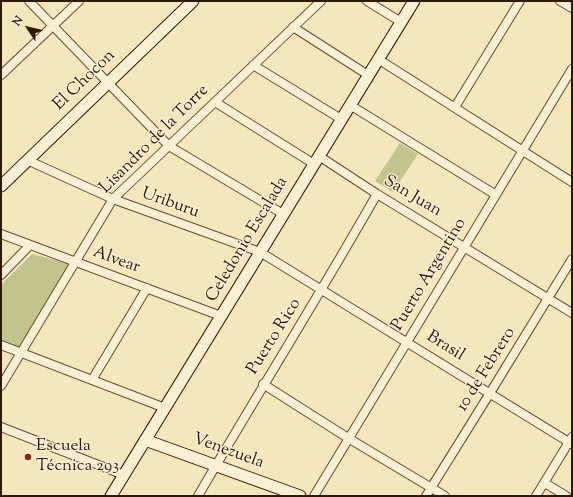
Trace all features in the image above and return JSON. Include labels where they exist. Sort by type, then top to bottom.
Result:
[{"type":"main road","name":"El Chocon","points":[[1,186],[193,1]]},
{"type":"main road","name":"Celedonio Escalada","points":[[111,496],[414,1]]},
{"type":"main road","name":"Venezuela","points":[[145,440],[300,496]]},
{"type":"street","points":[[29,1],[169,146],[283,214]]},
{"type":"street","points":[[1,75],[79,1]]},
{"type":"street","name":"Lisandro de la Torre","points":[[1,386],[114,199],[253,65],[322,1]]},
{"type":"street","points":[[366,1],[401,22]]},
{"type":"street","points":[[454,107],[520,1]]},
{"type":"street","points":[[560,1],[572,8]]},
{"type":"street","points":[[293,27],[368,75]]},
{"type":"street","points":[[378,59],[572,182]]},
{"type":"street","points":[[253,65],[341,119]]},
{"type":"street","name":"Puerto Argentino","points":[[314,496],[572,69]]},
{"type":"street","name":"San Juan","points":[[215,102],[377,194],[572,313]]},
{"type":"street","points":[[350,106],[496,195]]},
{"type":"street","name":"Uriburu","points":[[27,160],[114,199],[260,252]]},
{"type":"street","name":"Puerto Rico","points":[[198,496],[263,384],[322,290],[377,194]]},
{"type":"street","name":"Alvear","points":[[1,234],[221,316]]},
{"type":"street","points":[[1,275],[30,245]]},
{"type":"street","name":"Brasil","points":[[260,252],[571,441]]},
{"type":"street","name":"10 de Febrero","points":[[426,496],[572,259]]},
{"type":"street","points":[[92,380],[147,288]]},
{"type":"street","points":[[1,345],[164,408]]},
{"type":"street","points":[[263,384],[348,438],[445,496]]},
{"type":"street","points":[[1,427],[124,475]]},
{"type":"street","points":[[536,496],[571,441]]},
{"type":"street","points":[[545,483],[566,496]]},
{"type":"green space","points":[[400,143],[418,154],[393,192],[375,181]]},
{"type":"green space","points":[[32,254],[70,264],[20,347],[1,339],[1,285]]},
{"type":"place","name":"Escuela Técnica 293","points":[[28,457]]}]
